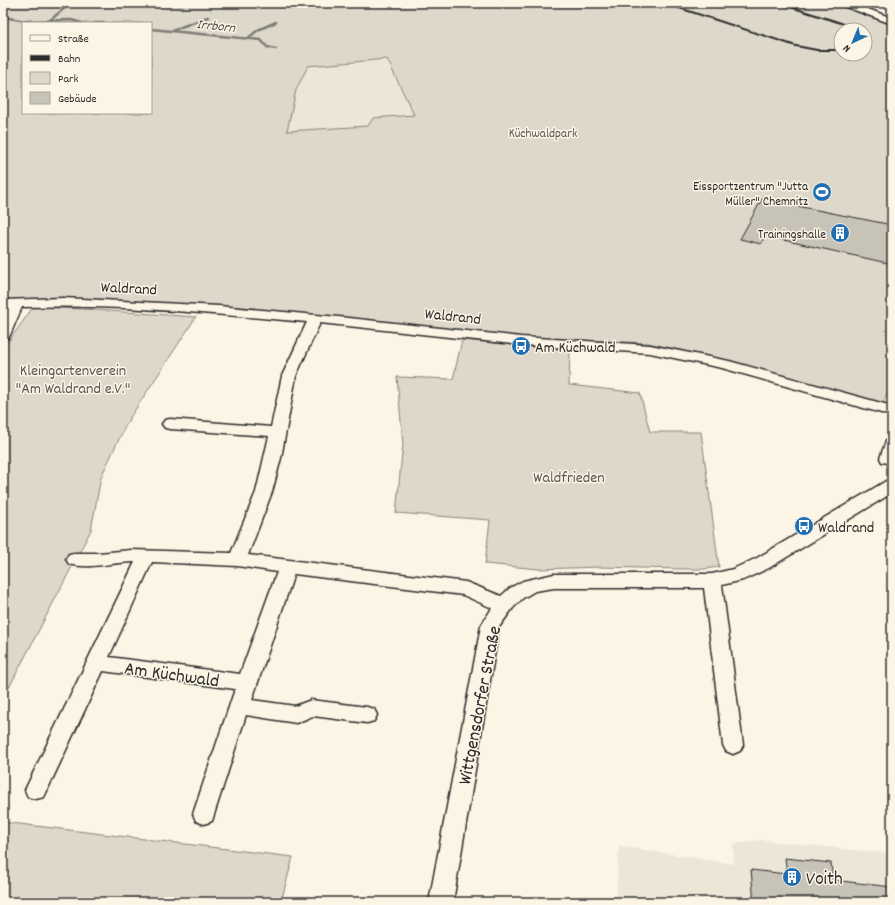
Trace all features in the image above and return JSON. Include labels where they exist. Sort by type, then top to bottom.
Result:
[{"type":"street","points":[[844,3],[892,21]]},
{"type":"street","name":"Waldrand","points":[[3,304],[63,302],[128,304],[219,310],[526,342],[650,349],[724,364],[892,411]]},
{"type":"street","points":[[3,335],[17,304]]},
{"type":"street","points":[[237,560],[264,492],[273,458],[289,376],[315,319]]},
{"type":"street","points":[[170,424],[277,432]]},
{"type":"street","name":"Wittgensdorfer Straße","points":[[441,902],[490,626],[511,597],[529,586],[554,581],[712,581],[737,575],[763,563],[889,490]]},
{"type":"street","points":[[75,558],[99,559],[131,556],[161,556],[237,560],[466,589],[504,605]]},
{"type":"street","name":"Am Küchwald","points":[[36,790],[146,557]]},
{"type":"street","points":[[204,814],[239,706],[288,566]]},
{"type":"street","points":[[712,581],[733,745]]},
{"type":"street","name":"Am Küchwald","points":[[97,663],[247,683]]},
{"type":"street","points":[[239,706],[296,715],[311,708],[367,715]]},
{"type":"shaded area","points":[[387,59],[415,115],[373,118],[368,126],[286,131],[296,90],[308,66]]},
{"type":"shaded area","points":[[762,840],[892,854],[892,902],[616,902],[619,846],[734,864],[733,844]]},
{"type":"green space","name":"Küchwaldpark","points":[[3,3],[832,3],[892,25],[892,395],[887,393],[883,404],[726,360],[648,343],[530,338],[221,308],[3,302]],"holes":[[[387,59],[414,115],[373,118],[368,126],[287,131],[296,90],[308,66]]]},
{"type":"green space","name":"Kleingartenverein \"Am Waldrand e.V.\"","points":[[33,307],[196,317],[129,419],[101,477],[91,530],[3,699],[3,349]]},
{"type":"green space","name":"Waldfrieden","points":[[462,340],[570,350],[569,385],[640,393],[650,432],[701,432],[719,567],[704,569],[600,567],[539,569],[485,564],[490,520],[396,513],[403,444],[397,377],[453,379]]},
{"type":"green space","points":[[3,822],[293,857],[281,902],[3,902]]},
{"type":"building","name":"Trainingshalle","points":[[762,199],[892,225],[892,264],[765,236],[761,244],[740,239]]},
{"type":"building","name":"Voith","points":[[785,858],[831,863],[833,880],[892,887],[892,902],[754,902],[751,870],[787,874]]},
{"type":"waterway","points":[[50,20],[66,7],[79,3]]},
{"type":"waterway","name":"Irrborn","points":[[3,17],[26,21],[50,20]]},
{"type":"waterway","points":[[173,30],[208,17]]},
{"type":"waterway","name":"Irrborn","points":[[50,20],[71,20],[78,22]]},
{"type":"waterway","points":[[247,39],[258,30],[276,22]]},
{"type":"waterway","name":"Irrborn","points":[[152,29],[247,39]]},
{"type":"waterway","name":"Irrborn","points":[[247,39],[261,40],[267,47],[276,49]]},
{"type":"railway","points":[[664,3],[796,46],[817,50],[833,50]]},
{"type":"railway","points":[[778,3],[838,22]]},
{"type":"place","name":"Eissportzentrum \"Jutta Müller\" Chemnitz","points":[[822,192]]},
{"type":"place","name":"Trainingshalle","points":[[840,233]]},
{"type":"place","name":"Am Küchwald","points":[[521,346]]},
{"type":"place","name":"Waldrand","points":[[804,526]]},
{"type":"place","name":"Voith","points":[[792,877]]}]
